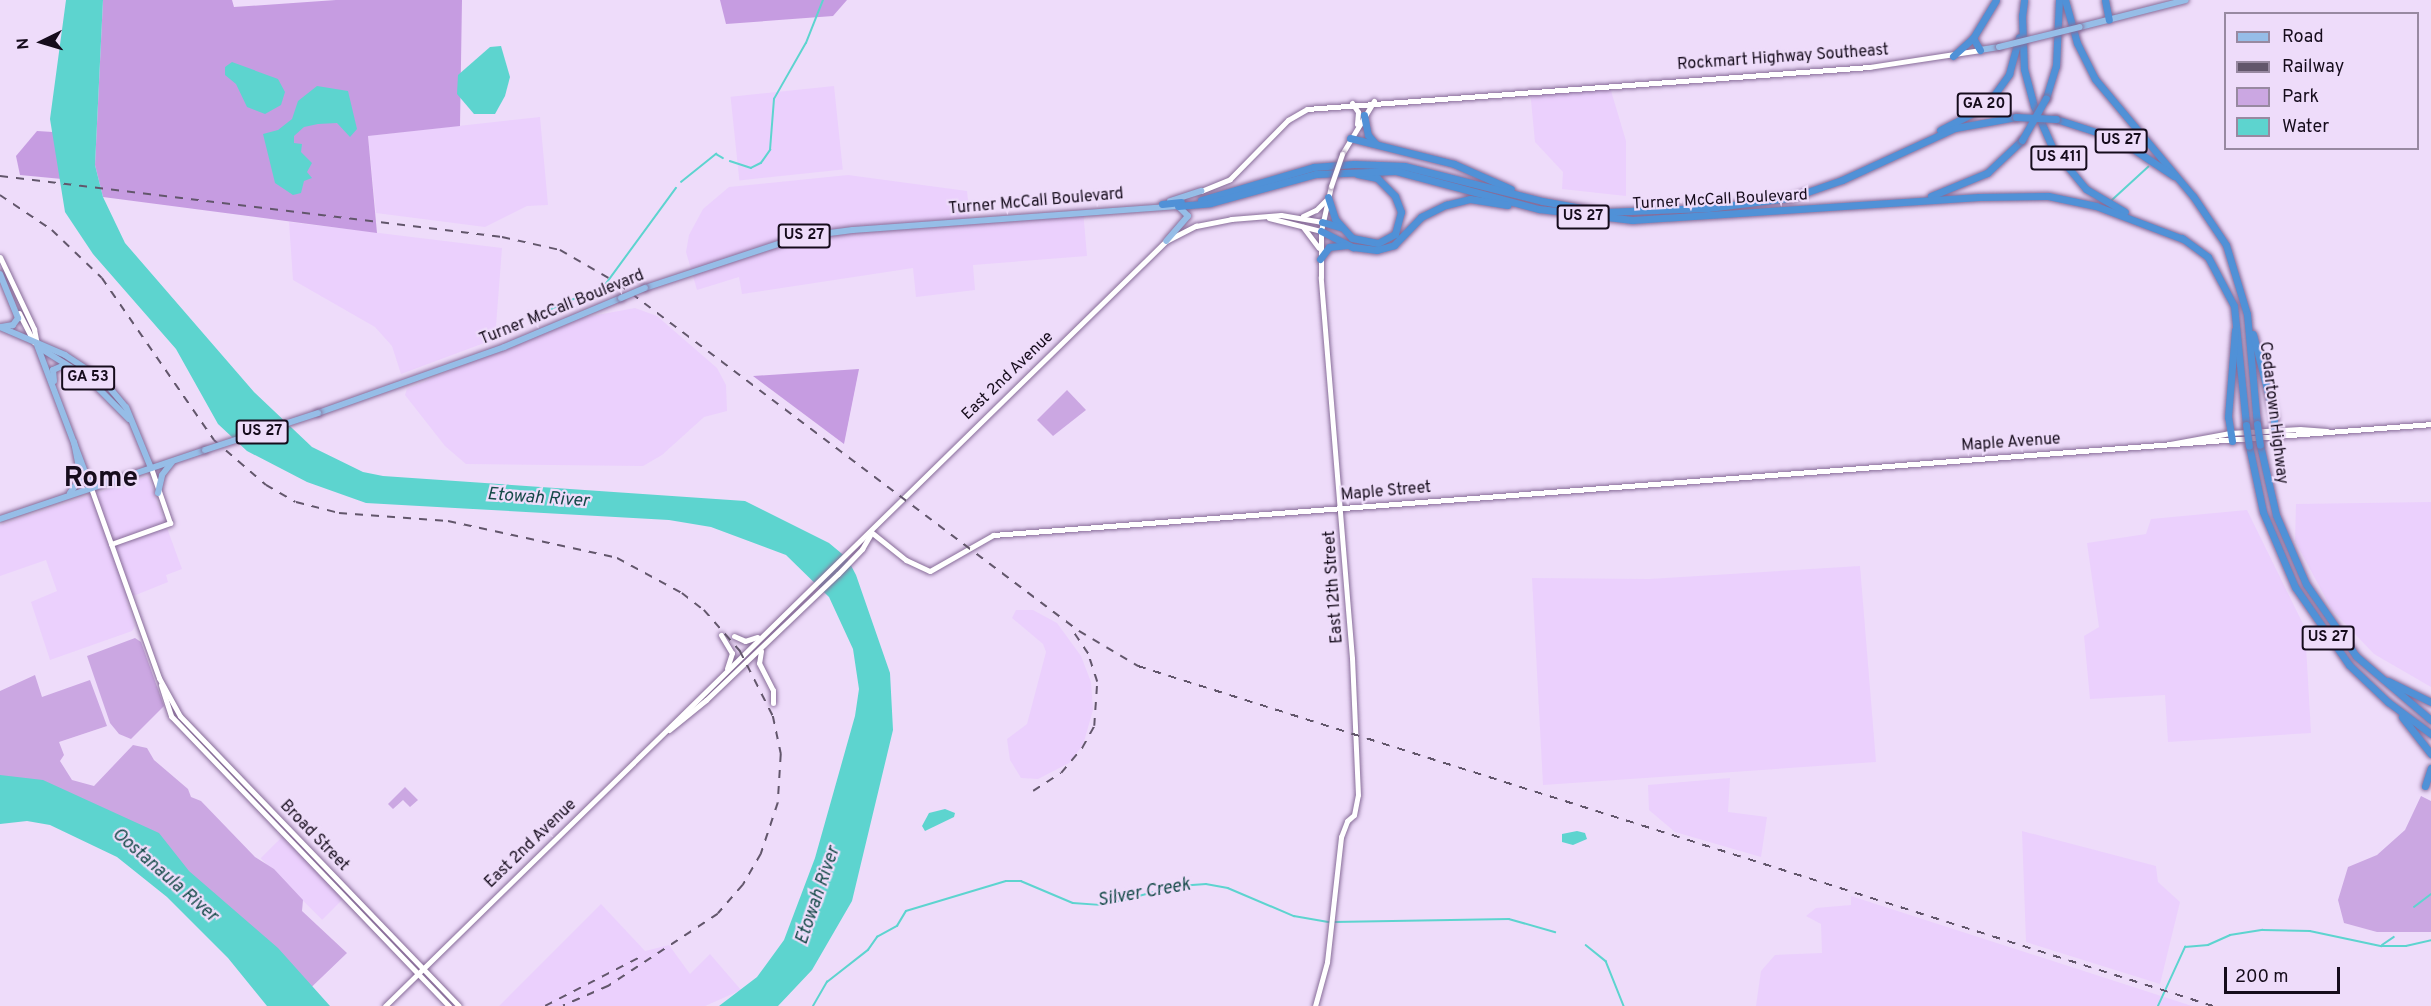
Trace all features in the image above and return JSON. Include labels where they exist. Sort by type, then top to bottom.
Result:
[{"type":"highway","points":[[1953,56],[1973,38],[1996,0]]},
{"type":"highway","name":"US 411","points":[[2024,0],[2022,15],[2024,69],[2034,106],[2064,164],[2099,199],[2183,239]]},
{"type":"highway","name":"GA 20","points":[[1890,202],[1958,188],[1987,173],[2022,140],[2046,98],[2055,66],[2059,0]]},
{"type":"highway","name":"Cedartown Highway","points":[[2065,0],[2077,42],[2095,79],[2178,179],[2226,245],[2247,314],[2255,428],[2269,490],[2276,515],[2306,584],[2337,632],[2376,675],[2431,720]]},
{"type":"highway","points":[[2105,0],[2109,20]]},
{"type":"highway","name":"GA 20","points":[[1896,155],[1977,111],[1994,95],[2014,62],[2022,15]]},
{"type":"highway","points":[[1973,38],[1980,51]]},
{"type":"highway","points":[[1364,115],[1368,135],[1375,143]]},
{"type":"highway","name":"Turner McCall Boulevard","points":[[1162,204],[1206,199],[1314,167],[1354,164],[1404,166],[1580,209],[1628,213],[1777,201],[1830,185],[1955,128],[2016,117],[2056,118],[2118,139],[2178,179]]},
{"type":"highway","points":[[1350,138],[1470,169],[1524,196]]},
{"type":"highway","points":[[1328,197],[1340,227],[1352,238],[1378,243],[1395,234],[1401,212],[1384,183],[1340,171]]},
{"type":"highway","name":"Turner McCall Boulevard","points":[[1178,206],[1210,203],[1340,171],[1396,171],[1539,209],[1585,217],[1653,220],[1890,202],[2048,196],[2096,206],[2183,239]]},
{"type":"highway","points":[[1321,231],[1348,245],[1366,250],[1389,247],[1427,213],[1470,199],[1539,209]]},
{"type":"highway","points":[[1322,222],[1340,227]]},
{"type":"highway","name":"Cedartown Highway","points":[[2183,239],[2208,257],[2234,306],[2246,425],[2257,492],[2263,512],[2295,587],[2327,637],[2388,702],[2431,734]]},
{"type":"highway","points":[[1320,260],[1329,247],[1348,245]]},
{"type":"highway","points":[[2232,441],[2230,433],[2234,306]]},
{"type":"highway","points":[[2247,314],[2274,417],[2274,434]]},
{"type":"highway","points":[[2376,675],[2431,702]]},
{"type":"highway","points":[[2388,702],[2428,745],[2431,754]]},
{"type":"highway","points":[[2425,786],[2431,768]]},
{"type":"main road","name":"Rockmart Highway Southeast","points":[[1201,191],[1230,178],[1301,111],[1374,101],[1953,56],[1999,47],[2186,0]]},
{"type":"main road","name":"East 12th Street","points":[[1315,1006],[1323,983],[1331,935],[1341,837],[1354,815],[1358,795],[1341,510],[1320,260],[1321,231],[1331,186],[1342,154],[1374,101]]},
{"type":"main road","points":[[1351,103],[1358,112],[1357,126]]},
{"type":"main road","points":[[1162,204],[1201,191]]},
{"type":"main road","points":[[1302,216],[1316,210],[1328,197]]},
{"type":"main road","name":"Turner McCall Boulevard","points":[[1152,207],[1162,204]]},
{"type":"main road","points":[[1166,242],[1188,216],[1178,206]]},
{"type":"main road","name":"Turner McCall Boulevard","points":[[0,519],[318,413],[504,347],[645,288],[799,237],[1178,206]]},
{"type":"main road","points":[[1264,217],[1302,216],[1322,222]]},
{"type":"main road","points":[[1264,217],[1321,231]]},
{"type":"main road","name":"East 2nd Avenue","points":[[385,1006],[1166,242],[1196,226],[1264,217]]},
{"type":"main road","points":[[1302,226],[1320,250]]},
{"type":"main road","points":[[0,256],[34,329],[37,345]]},
{"type":"main road","points":[[0,274],[37,345]]},
{"type":"main road","points":[[0,274],[18,318],[13,325],[0,327]]},
{"type":"main road","name":"GA 53","points":[[0,327],[37,345],[65,355],[103,380],[128,413],[151,468]]},
{"type":"main road","name":"GA 53","points":[[37,345],[93,382],[132,422]]},
{"type":"main road","name":"Broad Street","points":[[37,345],[74,439],[171,716],[449,1006]]},
{"type":"main road","points":[[55,387],[53,370],[66,365]]},
{"type":"main road","points":[[2274,434],[2431,424]]},
{"type":"main road","name":"Maple Avenue","points":[[2170,444],[2255,428],[2274,434]]},
{"type":"main road","name":"Maple Avenue","points":[[1854,470],[2170,444],[2258,442],[2274,434]]},
{"type":"main road","points":[[67,496],[81,478],[74,439]]},
{"type":"main road","points":[[159,493],[162,475],[172,461]]},
{"type":"main road","points":[[111,544],[170,523],[151,468]]},
{"type":"main road","name":"Maple Street","points":[[871,532],[906,560],[930,571],[993,535],[1854,470]]},
{"type":"main road","name":"East 2nd Avenue","points":[[662,734],[696,710],[764,646],[855,556],[871,532]]},
{"type":"main road","points":[[734,636],[750,641],[771,628]]},
{"type":"main road","points":[[721,635],[732,656],[725,672]]},
{"type":"main road","points":[[764,646],[759,663],[773,690],[773,703]]},
{"type":"main road","name":"Broad Street","points":[[159,678],[180,716],[459,1006]]},
{"type":"shaded area","points":[[103,0],[232,0],[234,7],[336,0],[462,0],[460,126],[368,136],[377,233],[103,197],[95,165]]},
{"type":"shaded area","points":[[720,0],[847,0],[833,16],[726,24]]},
{"type":"shaded area","points":[[1609,84],[1626,141],[1626,196],[1562,189],[1563,172],[1535,142],[1530,90]]},
{"type":"shaded area","points":[[834,86],[843,170],[739,180],[731,97]]},
{"type":"shaded area","points":[[540,117],[548,205],[527,206],[485,227],[376,213],[368,136]]},
{"type":"shaded area","points":[[37,131],[53,132],[62,179],[20,175],[16,156]]},
{"type":"shaded area","points":[[848,175],[967,191],[970,220],[1083,210],[1087,256],[973,265],[975,290],[916,297],[913,268],[742,294],[739,277],[697,290],[686,252],[689,235],[703,209],[729,187]]},
{"type":"shaded area","points":[[289,222],[502,248],[495,339],[401,374],[392,346],[375,327],[293,280]]},
{"type":"shaded area","points":[[635,308],[657,316],[717,368],[726,385],[727,411],[704,417],[662,455],[643,466],[466,464],[445,446],[405,395],[407,389],[565,321]]},
{"type":"shaded area","points":[[859,369],[844,444],[753,376]]},
{"type":"shaded area","points":[[148,476],[182,569],[166,575],[168,582],[126,599],[135,626],[132,631],[50,660],[31,602],[57,591],[46,560],[0,576],[0,525]]},
{"type":"shaded area","points":[[2431,502],[2431,687],[2374,654],[2332,610],[2295,541],[2296,504]]},
{"type":"shaded area","points":[[2247,510],[2305,628],[2311,733],[2168,742],[2165,695],[2090,699],[2084,636],[2099,627],[2087,543],[2146,534],[2151,519]]},
{"type":"shaded area","points":[[1860,566],[1876,762],[1543,785],[1532,578],[1649,579]]},
{"type":"shaded area","points":[[1016,610],[1033,610],[1057,623],[1081,656],[1091,682],[1093,710],[1083,745],[1069,763],[1038,779],[1021,778],[1010,760],[1007,739],[1027,724],[1046,652],[1043,644],[1012,618]]},
{"type":"shaded area","points":[[1730,778],[1728,812],[1767,817],[1761,857],[1675,832],[1649,810],[1648,785]]},
{"type":"shaded area","points":[[2022,831],[2156,866],[2158,882],[2180,902],[2160,984],[2026,942]]},
{"type":"shaded area","points":[[284,835],[346,897],[322,920],[261,858]]},
{"type":"shaded area","points":[[1851,896],[2192,1006],[1756,1006],[1761,971],[1775,955],[1822,953],[1821,924],[1806,916],[1816,908],[1851,905]]},
{"type":"shaded area","points":[[601,904],[645,951],[669,945],[690,974],[710,954],[741,990],[705,1006],[499,1006]]},
{"type":"green space","points":[[1067,390],[1086,410],[1053,436],[1037,420]]},
{"type":"green space","points":[[135,638],[141,642],[164,706],[131,739],[119,734],[110,723],[87,656]]},
{"type":"green space","points":[[35,675],[42,697],[90,680],[107,726],[59,742],[64,755],[60,761],[72,780],[94,786],[133,745],[147,748],[154,760],[188,789],[191,797],[201,801],[255,857],[274,869],[303,900],[302,911],[347,953],[297,1001],[105,826],[0,790],[0,691]]},
{"type":"green space","points":[[405,787],[418,800],[410,807],[403,800],[393,809],[388,804]]},
{"type":"green space","points":[[2421,796],[2431,801],[2431,932],[2377,932],[2344,923],[2338,900],[2348,867],[2377,855],[2405,830]]},
{"type":"water","name":"Etowah River","points":[[66,0],[103,0],[95,165],[103,197],[125,243],[254,392],[312,447],[363,472],[383,476],[745,501],[829,543],[847,558],[856,575],[890,673],[893,730],[852,901],[812,970],[778,1006],[719,1006],[757,977],[784,940],[815,858],[855,716],[859,689],[853,649],[829,597],[786,555],[711,527],[669,520],[366,503],[307,482],[247,451],[218,424],[176,349],[93,254],[65,212],[50,119]]},
{"type":"water","points":[[501,46],[510,77],[505,96],[495,114],[474,114],[457,94],[458,75],[490,47]]},
{"type":"water","points":[[232,62],[278,79],[285,92],[281,105],[265,114],[247,107],[236,84],[225,75],[225,67]]},
{"type":"water","points":[[317,86],[348,91],[357,129],[350,137],[337,123],[318,124],[304,127],[294,136],[294,143],[302,144],[301,152],[312,163],[307,172],[312,178],[304,181],[301,193],[293,195],[275,183],[263,134],[278,130],[292,119],[298,101]]},
{"type":"water","name":"Oostanaula River","points":[[0,775],[43,780],[159,833],[189,871],[278,948],[330,1006],[267,1006],[228,958],[167,897],[117,857],[50,825],[27,821],[0,824]]},
{"type":"water","points":[[945,809],[955,813],[954,817],[925,831],[922,826],[929,813]]},
{"type":"water","points":[[1577,831],[1585,833],[1587,839],[1573,845],[1562,842],[1562,834]]},
{"type":"waterway","points":[[730,161],[751,168],[761,163],[770,150],[774,99],[806,43],[823,0]]},
{"type":"waterway","points":[[681,182],[716,154],[723,158]]},
{"type":"waterway","points":[[2112,200],[2148,167]]},
{"type":"waterway","points":[[531,318],[605,285],[676,188]]},
{"type":"waterway","name":"Silver Creek","points":[[813,1006],[827,982],[868,950],[877,937],[897,926],[906,911],[1006,881],[1021,881],[1073,903],[1103,905],[1178,886],[1206,884],[1228,888],[1294,916],[1329,922]]},
{"type":"waterway","points":[[2414,907],[2431,894]]},
{"type":"waterway","name":"Silver Creek","points":[[1334,922],[1509,919],[1555,932]]},
{"type":"waterway","name":"Silver Creek","points":[[2158,1006],[2185,947],[2208,945],[2230,935],[2263,930],[2310,931],[2381,946],[2406,946],[2431,940]]},
{"type":"waterway","points":[[2382,945],[2394,937]]},
{"type":"waterway","name":"Silver Creek","points":[[1586,945],[1606,961],[1624,1006]]},
{"type":"railway","points":[[0,176],[502,237],[560,250],[619,284],[1079,631],[1138,666],[2213,1006]]},
{"type":"railway","points":[[0,195],[52,230],[102,278],[214,440],[266,485],[296,502],[339,513],[448,521],[617,558],[682,593],[704,610],[740,651],[773,716],[781,754],[778,803],[761,854],[743,885],[718,914],[609,986],[563,1006]]},
{"type":"railway","points":[[1033,791],[1061,773],[1082,748],[1094,726],[1097,682],[1088,654],[1073,632]]},
{"type":"railway","points":[[545,1006],[644,955]]},
{"type":"district","name":"Rome","points":[[101,479]]}]
